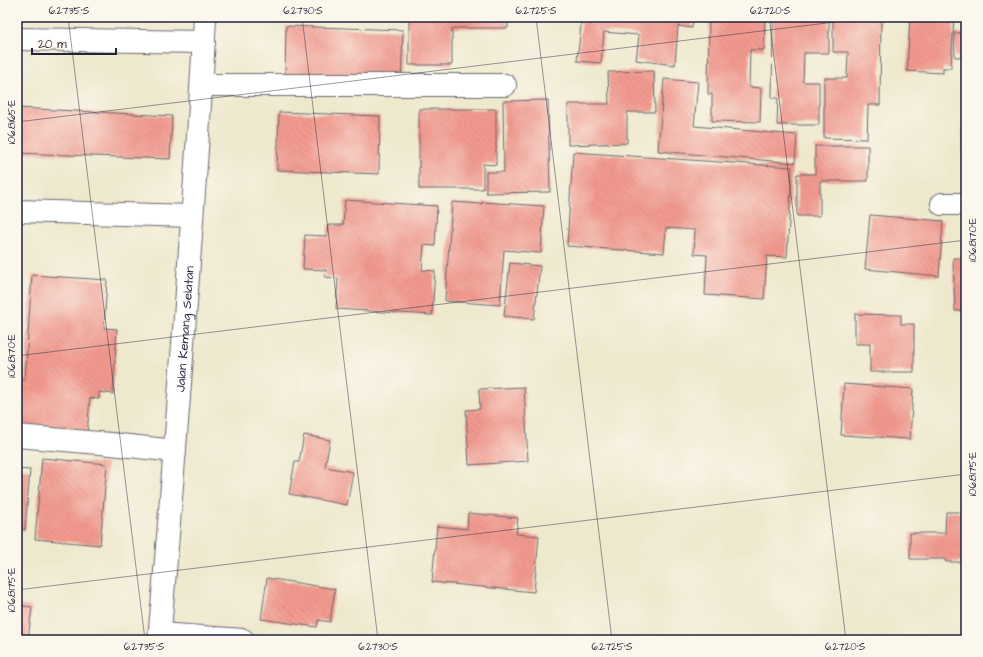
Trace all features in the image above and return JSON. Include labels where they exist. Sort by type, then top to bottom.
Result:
[{"type":"street","name":"Jalan Kemang Selatan","points":[[160,637],[206,17]]},
{"type":"street","points":[[17,39],[204,42]]},
{"type":"street","points":[[202,85],[505,85]]},
{"type":"street","points":[[942,204],[966,204]]},
{"type":"street","points":[[17,210],[192,216]]},
{"type":"street","points":[[17,436],[175,451]]},
{"type":"street","points":[[160,637],[243,640]]},
{"type":"building","points":[[409,17],[508,17],[508,28],[452,28],[452,65],[409,65]]},
{"type":"building","points":[[582,17],[693,17],[692,28],[678,26],[675,65],[636,60],[639,35],[604,32],[601,63],[577,61]]},
{"type":"building","points":[[709,17],[765,17],[764,50],[750,50],[749,87],[761,88],[760,122],[712,121],[712,94],[708,94]]},
{"type":"building","points":[[773,17],[829,17],[829,53],[804,53],[803,82],[819,82],[819,125],[777,125],[778,98],[772,98]]},
{"type":"building","points":[[833,17],[881,17],[880,105],[868,105],[867,139],[824,138],[824,78],[847,78],[848,52],[833,52]]},
{"type":"building","points":[[910,17],[954,17],[951,68],[943,68],[943,73],[907,71]]},
{"type":"building","points":[[286,26],[403,30],[401,81],[285,77]]},
{"type":"building","points":[[954,33],[966,33],[966,57],[955,57]]},
{"type":"building","points":[[654,71],[655,112],[627,112],[627,143],[568,145],[568,104],[609,104],[608,72]]},
{"type":"building","points":[[664,79],[698,82],[694,126],[797,135],[795,163],[658,151]]},
{"type":"building","points":[[548,100],[550,192],[486,193],[486,172],[504,172],[503,101]]},
{"type":"building","points":[[17,108],[172,116],[170,159],[17,153]]},
{"type":"building","points":[[419,109],[496,109],[496,165],[483,164],[483,189],[419,189]]},
{"type":"building","points":[[279,112],[380,116],[379,174],[277,170]]},
{"type":"building","points":[[962,128],[966,128],[966,162],[963,162]]},
{"type":"building","points":[[815,146],[868,146],[868,181],[820,181],[820,216],[797,216],[797,174],[815,174]]},
{"type":"building","points":[[573,152],[792,167],[787,257],[767,256],[764,299],[705,295],[707,255],[694,254],[695,230],[666,228],[664,253],[567,246]]},
{"type":"building","points":[[345,200],[437,206],[435,246],[424,245],[422,270],[435,271],[432,315],[336,309],[338,278],[325,277],[326,270],[303,269],[305,235],[327,236],[328,225],[343,225]]},
{"type":"building","points":[[452,202],[482,204],[482,202],[544,206],[541,253],[504,250],[500,305],[445,301]]},
{"type":"building","points":[[870,215],[943,221],[939,276],[865,269]]},
{"type":"building","points":[[953,258],[966,258],[966,311],[955,311]]},
{"type":"building","points":[[510,263],[540,266],[534,319],[504,316]]},
{"type":"building","points":[[32,275],[107,280],[104,328],[117,329],[113,394],[99,392],[99,399],[90,398],[87,435],[17,430],[18,379],[25,380]]},
{"type":"building","points":[[855,314],[901,315],[901,324],[914,324],[914,372],[870,372],[870,344],[855,344]]},
{"type":"building","points":[[844,384],[913,389],[910,439],[841,435]]},
{"type":"building","points":[[524,387],[528,461],[469,465],[466,410],[480,409],[479,389]]},
{"type":"building","points":[[304,435],[330,440],[325,467],[353,472],[347,505],[289,494],[295,462],[299,462]]},
{"type":"building","points":[[42,458],[107,464],[100,545],[35,539]]},
{"type":"building","points":[[17,469],[30,470],[25,530],[17,529]]},
{"type":"building","points":[[946,512],[966,512],[966,562],[946,562],[945,559],[910,559],[910,533],[945,533]]},
{"type":"building","points":[[468,513],[518,518],[516,534],[539,536],[534,592],[432,582],[437,526],[467,529]]},
{"type":"building","points":[[267,578],[335,589],[330,622],[318,620],[317,627],[261,619]]},
{"type":"building","points":[[17,605],[32,607],[28,640],[17,640]]}]
